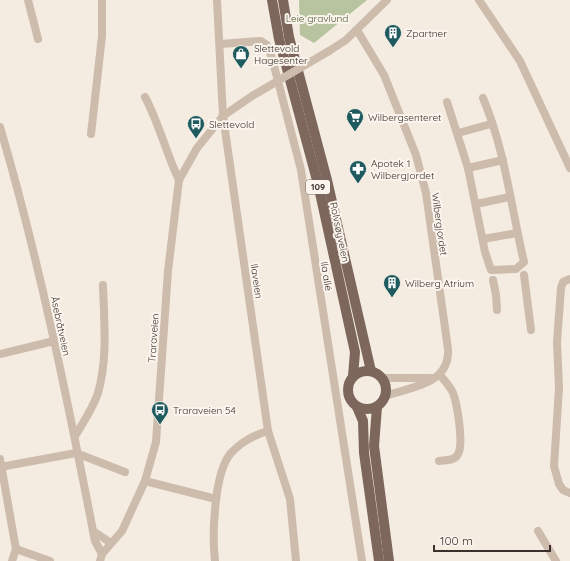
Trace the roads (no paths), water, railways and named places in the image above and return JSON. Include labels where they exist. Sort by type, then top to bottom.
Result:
[{"type":"main road","name":"Rolvsøyveien","points":[[272,0],[279,40],[318,184],[355,352],[353,376]]},
{"type":"main road","name":"Rolvsøyveien","points":[[283,0],[289,37],[327,180],[371,371]]},
{"type":"main road","points":[[353,376],[361,371],[371,371],[382,378],[386,386],[385,396],[377,406],[374,446],[389,561]]},
{"type":"main road","name":"109","points":[[353,376],[347,389],[352,402],[357,407],[363,421],[364,453],[379,561]]},
{"type":"main road","points":[[357,407],[367,409],[377,406]]},
{"type":"street","points":[[28,0],[38,39]]},
{"type":"street","points":[[92,134],[102,36],[102,0]]},
{"type":"street","name":"Ilaveien","points":[[217,0],[223,116],[268,431],[290,499],[296,561]]},
{"type":"street","name":"Traraveien","points":[[101,558],[111,543],[122,531],[145,481],[156,442],[168,271],[179,180],[197,148],[223,116],[252,96],[329,51],[357,30],[387,0]]},
{"type":"street","points":[[479,0],[520,61],[570,168]]},
{"type":"street","name":"Wilbergjordet","points":[[357,30],[384,75],[399,108],[416,155],[426,193],[448,349],[446,367],[436,377]]},
{"type":"street","name":"Ila allé","points":[[220,44],[261,41],[267,45],[272,58],[301,170],[362,561]]},
{"type":"street","points":[[145,97],[154,114],[169,160],[179,180]]},
{"type":"street","points":[[447,102],[468,168],[491,270],[516,268],[524,262],[503,160],[483,98]]},
{"type":"street","points":[[458,133],[492,124]]},
{"type":"street","name":"Åsebråtveien","points":[[0,127],[23,205],[75,436],[76,453],[95,541],[101,558]]},
{"type":"street","points":[[468,168],[503,160]]},
{"type":"street","points":[[476,204],[510,197]]},
{"type":"street","points":[[483,239],[517,233]]},
{"type":"street","points":[[524,275],[531,330]]},
{"type":"street","points":[[570,279],[563,282],[561,288],[558,342],[559,388],[554,466],[559,484],[564,490],[570,493]]},
{"type":"street","points":[[493,280],[497,310]]},
{"type":"street","points":[[75,436],[97,394],[101,378],[105,350],[103,285]]},
{"type":"street","points":[[0,354],[54,341]]},
{"type":"street","points":[[385,396],[420,386],[436,377]]},
{"type":"street","points":[[382,378],[436,377],[449,385],[453,394],[460,446],[458,454],[452,459],[439,461]]},
{"type":"street","points":[[215,561],[216,499],[222,468],[230,454],[244,441],[268,431]]},
{"type":"street","points":[[12,561],[16,549],[0,465],[76,453],[125,472]]},
{"type":"street","points":[[145,481],[216,499]]},
{"type":"street","points":[[94,531],[111,543]]},
{"type":"street","points":[[538,531],[556,561]]},
{"type":"street","points":[[16,549],[50,561]]},
{"type":"place","name":"Zpartner","points":[[393,48]]},
{"type":"place","name":"Slettevold Hagesenter","points":[[241,69]]},
{"type":"place","name":"Wilbergsenteret","points":[[355,132]]},
{"type":"place","name":"Slettevold","points":[[196,139]]},
{"type":"place","name":"Apotek 1 Wilbergjordet","points":[[358,184]]},
{"type":"place","name":"Wilberg Atrium","points":[[392,298]]},
{"type":"place","name":"Traraveien 54","points":[[160,425]]},
{"type":"park label","name":"Leie gravlund","points":[[317,18]]}]
